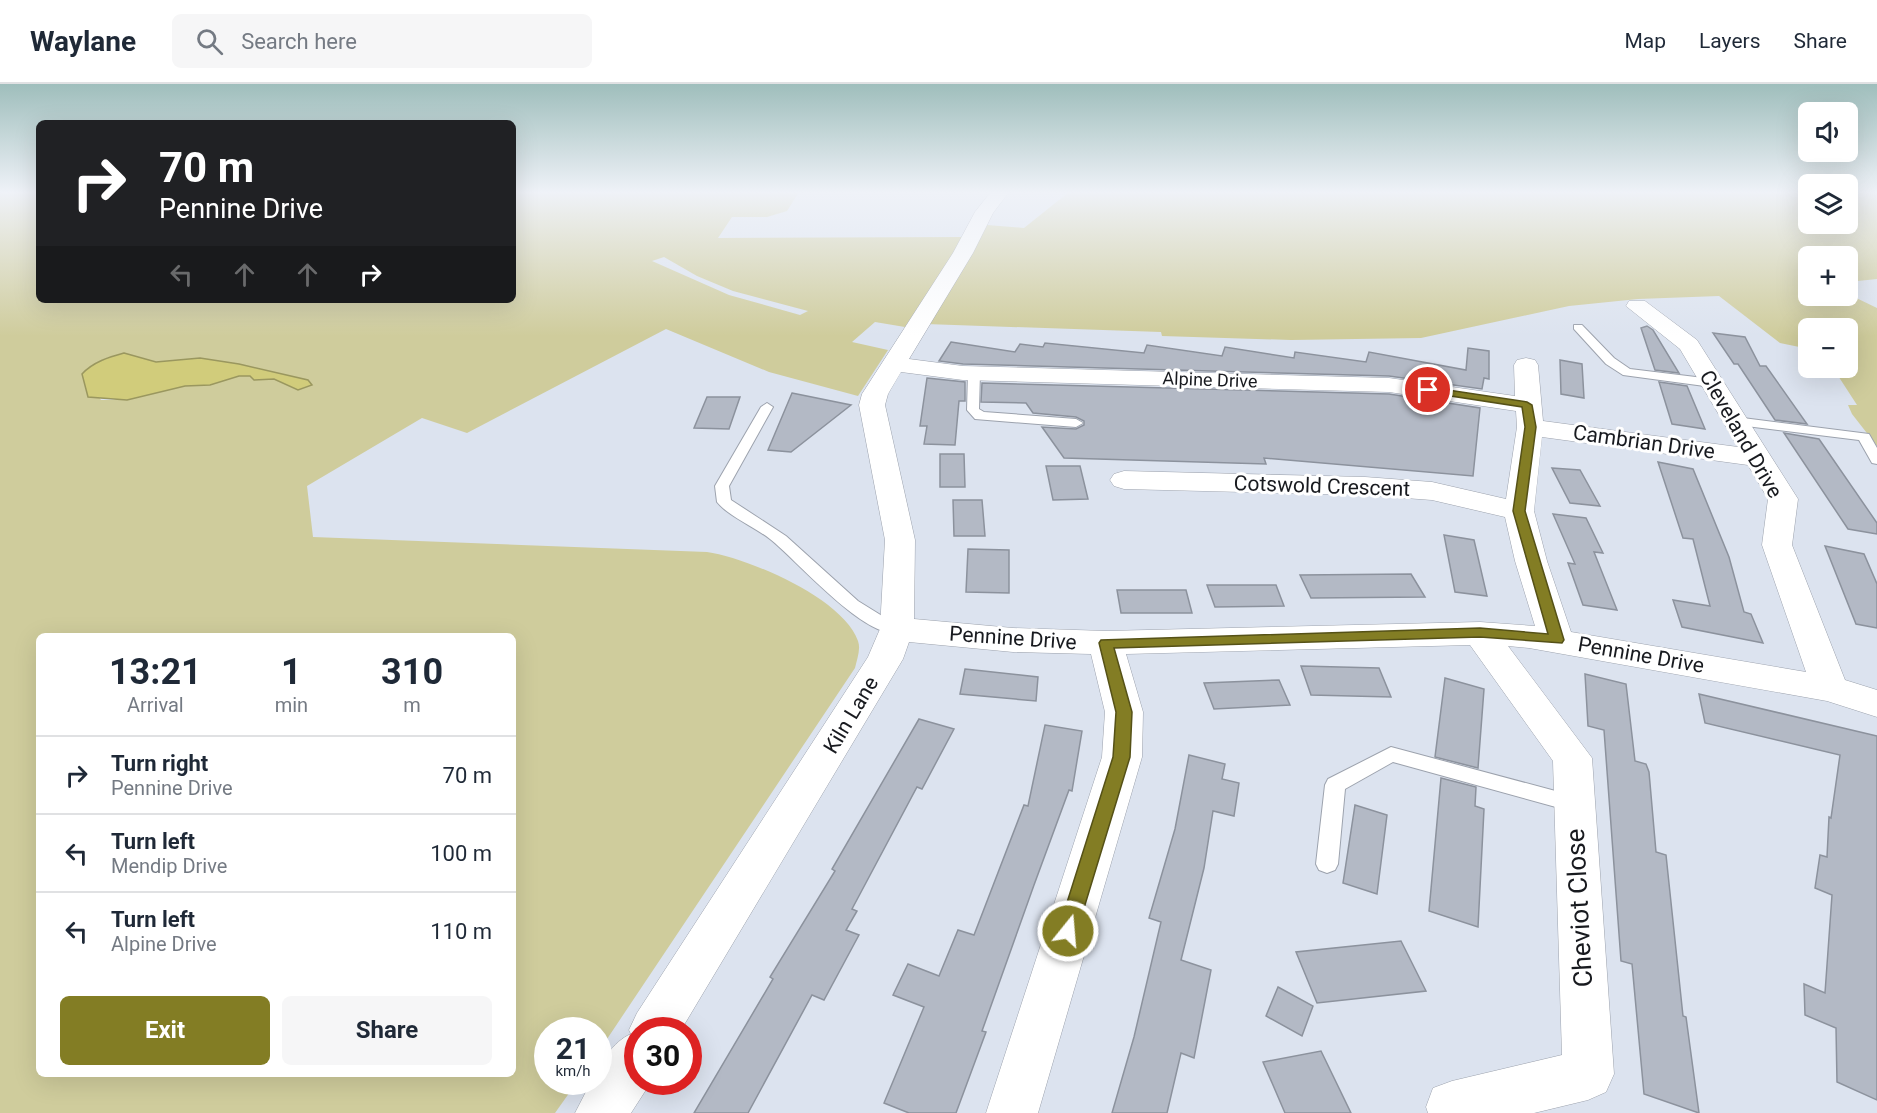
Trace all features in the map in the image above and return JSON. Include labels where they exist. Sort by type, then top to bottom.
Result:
[{"type":"street","name":"Kiln Lane","points":[[662,1017],[842,731],[885,659],[897,629],[900,540],[872,405],[893,364],[970,240]]},
{"type":"street","name":"Cleveland Drive","points":[[1637,306],[1689,345],[1783,499],[1777,545],[1830,689]]},
{"type":"street","name":"Alpine Drive","points":[[893,364],[975,373],[1389,385],[1528,416]]},
{"type":"street","points":[[1526,365],[1528,416],[1519,511],[1557,640]]},
{"type":"street","name":"Cambrian Drive","points":[[1528,416],[1758,458]]},
{"type":"street","name":"Cotswold Crescent","points":[[1124,480],[1365,486],[1432,491],[1519,511]]},
{"type":"street","name":"Pennine Drive","points":[[897,629],[1014,640],[1106,643],[1480,633],[1557,640],[1830,689],[1877,704]]},
{"type":"street","name":"Cheviot Close","points":[[1452,1107],[1588,1074],[1572,758],[1480,633]]},
{"type":"street","points":[[1021,1110],[1122,757],[1124,712],[1106,643]]},
{"type":"street","points":[[602,1113],[624,1078]]},
{"type":"lane","points":[[1578,327],[1611,361],[1627,372],[1712,383]]},
{"type":"lane","points":[[975,373],[975,413],[980,416],[1076,423]]},
{"type":"lane","points":[[767,407],[722,486],[724,502],[787,545],[857,610],[874,622],[897,629]]},
{"type":"lane","points":[[1735,421],[1864,437]]},
{"type":"lane","points":[[1852,421],[1877,460]]},
{"type":"lane","points":[[1327,864],[1335,785],[1390,754],[1574,804]]},
{"type":"shaded area","points":[[0,240],[36,240],[36,303],[516,303],[516,240],[962,240],[905,327],[875,322],[852,342],[888,350],[858,396],[769,372],[666,329],[467,433],[422,418],[307,486],[313,537],[707,552],[746,562],[792,583],[834,610],[849,625],[858,641],[859,651],[855,668],[612,1032],[612,1017],[534,1017],[534,1095],[568,1095],[555,1113],[0,1113]],"holes":[[[664,257],[697,276],[733,291],[808,311],[800,315],[729,295],[652,261]],[[124,353],[156,362],[239,364],[308,380],[312,385],[298,390],[274,379],[254,380],[251,375],[239,376],[210,385],[185,386],[127,400],[101,400],[83,374],[96,363]]]},
{"type":"shaded area","points":[[978,240],[1877,240],[1877,279],[1858,281],[1858,246],[1798,246],[1798,306],[1858,306],[1858,299],[1877,308],[1877,446],[1852,414],[1848,405],[1857,405],[1839,378],[1858,378],[1858,318],[1798,318],[1798,347],[1780,343],[1719,296],[1638,299],[1569,306],[1421,338],[1291,340],[1162,336],[1161,332],[926,324]]},
{"type":"shaded area","points":[[124,353],[156,362],[200,358],[239,364],[308,380],[312,385],[298,390],[274,379],[254,380],[250,376],[239,376],[210,385],[185,386],[127,400],[88,397],[82,374],[96,363]]},
{"type":"building","points":[[1647,326],[1653,330],[1679,373],[1655,370],[1641,328]]},
{"type":"building","points":[[1713,333],[1745,337],[1760,366],[1766,366],[1807,424],[1775,420],[1738,364],[1734,364]]},
{"type":"building","points":[[951,342],[1015,352],[1020,344],[1043,347],[1045,343],[1144,353],[1147,345],[1222,356],[1225,347],[1294,358],[1295,352],[1366,362],[1369,352],[1466,370],[1468,348],[1489,351],[1489,379],[1484,378],[1482,389],[1389,376],[963,364],[939,361]]},
{"type":"building","points":[[1560,360],[1582,364],[1584,398],[1561,394]]},
{"type":"building","points":[[927,378],[965,382],[965,401],[959,401],[955,445],[924,444],[927,426],[920,426]]},
{"type":"building","points":[[1659,382],[1687,386],[1705,429],[1672,424]]},
{"type":"building","points":[[982,383],[1389,394],[1480,408],[1473,476],[1264,458],[1266,464],[1064,458],[1042,427],[1076,429],[1084,425],[1084,421],[1076,417],[1033,413],[1026,403],[981,402]]},
{"type":"building","points":[[792,393],[851,405],[791,452],[768,450]]},
{"type":"building","points":[[707,397],[740,397],[729,429],[694,428]]},
{"type":"building","points":[[1784,433],[1819,439],[1877,523],[1877,534],[1848,529]]},
{"type":"building","points":[[940,454],[964,454],[965,487],[940,487]]},
{"type":"building","points":[[1658,462],[1693,469],[1729,557],[1744,612],[1751,614],[1763,643],[1682,627],[1673,600],[1710,606],[1693,539],[1683,538]]},
{"type":"building","points":[[1046,466],[1080,466],[1088,499],[1053,500]]},
{"type":"building","points":[[1552,468],[1580,470],[1600,506],[1570,503]]},
{"type":"building","points":[[953,500],[982,500],[985,536],[954,536]]},
{"type":"building","points":[[1553,514],[1586,518],[1603,553],[1594,552],[1617,610],[1583,605],[1568,563],[1575,564]]},
{"type":"building","points":[[1444,535],[1474,540],[1487,596],[1455,592]]},
{"type":"building","points":[[1825,546],[1864,554],[1877,584],[1877,628],[1856,624]]},
{"type":"building","points":[[968,549],[1009,550],[1009,593],[966,592]]},
{"type":"building","points":[[1411,574],[1425,597],[1311,598],[1300,575]]},
{"type":"building","points":[[1207,585],[1276,585],[1284,606],[1215,607]]},
{"type":"building","points":[[1117,590],[1186,590],[1192,613],[1121,613]]},
{"type":"building","points":[[1301,666],[1379,668],[1391,697],[1311,695]]},
{"type":"building","points":[[965,669],[1038,677],[1036,701],[960,694]]},
{"type":"building","points":[[1585,674],[1626,684],[1635,761],[1646,764],[1649,772],[1656,852],[1666,855],[1683,1016],[1686,1017],[1699,1113],[1644,1094],[1632,964],[1621,961],[1604,730],[1588,726]]},
{"type":"building","points":[[1445,678],[1484,689],[1478,768],[1435,757]]},
{"type":"building","points":[[1279,680],[1290,705],[1214,709],[1204,683]]},
{"type":"building","points":[[1699,694],[1877,736],[1877,1100],[1837,1082],[1836,1028],[1805,1015],[1804,984],[1825,993],[1832,895],[1815,888],[1820,855],[1827,857],[1829,817],[1831,818],[1840,755],[1705,723]]},
{"type":"building","points":[[919,719],[954,729],[922,789],[917,787],[852,909],[857,911],[846,930],[859,935],[824,1000],[812,995],[748,1113],[694,1113],[773,979],[770,977],[835,871],[832,869]]},
{"type":"building","points":[[1045,725],[1082,731],[1072,791],[1069,790],[1034,885],[982,1031],[986,1032],[956,1113],[909,1113],[884,1103],[924,1007],[893,995],[908,964],[939,976],[958,930],[974,935],[1024,805],[1028,806]]},
{"type":"building","points":[[1189,755],[1225,764],[1222,779],[1239,783],[1234,816],[1213,811],[1204,868],[1181,960],[1211,970],[1194,1058],[1181,1053],[1167,1113],[1112,1113],[1134,1037],[1161,922],[1149,918],[1175,829]]},
{"type":"building","points":[[1441,778],[1476,787],[1475,806],[1484,809],[1478,927],[1429,911]]},
{"type":"building","points":[[1355,805],[1387,815],[1377,894],[1343,883]]},
{"type":"building","points":[[1401,941],[1426,991],[1317,1003],[1296,952]]},
{"type":"building","points":[[1278,987],[1313,1006],[1302,1036],[1266,1016]]},
{"type":"building","points":[[1321,1051],[1351,1113],[1285,1113],[1263,1062]]},
{"type":"route","points":[[1068,931],[1122,757],[1124,712],[1106,643],[1480,633],[1557,640],[1519,511],[1530,427],[1527,405],[1428,390]]}]
